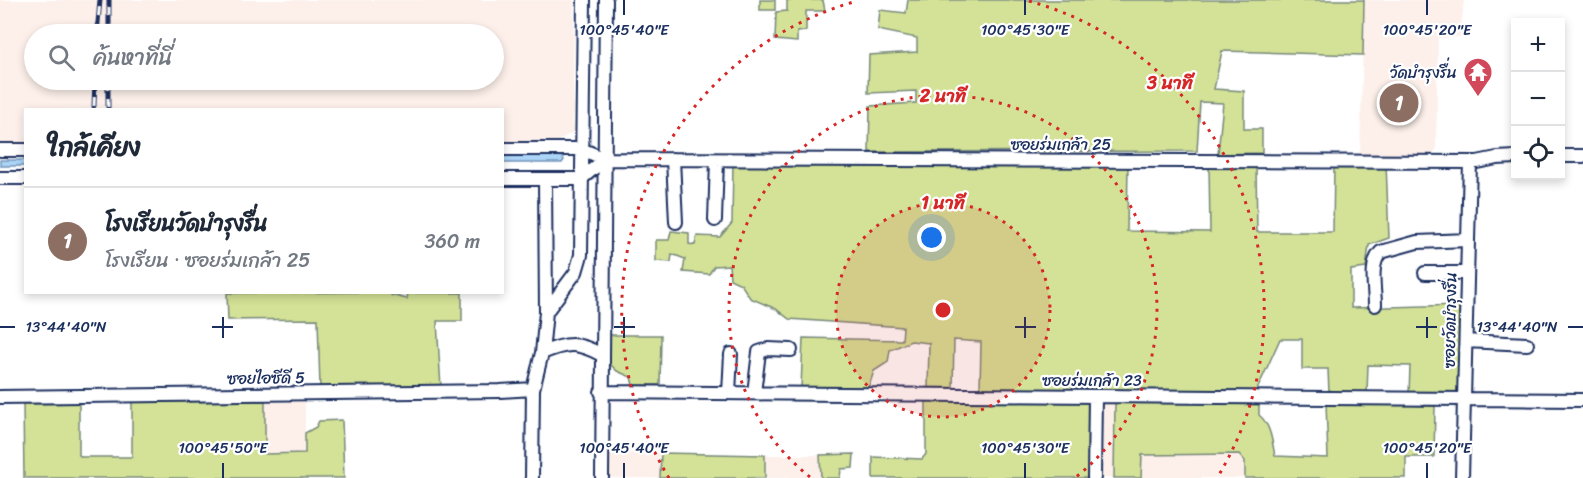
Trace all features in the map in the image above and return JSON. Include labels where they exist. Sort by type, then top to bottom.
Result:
[{"type":"street","points":[[546,312],[576,273],[581,255],[584,0]]},
{"type":"street","points":[[602,478],[605,392],[602,355],[606,0]]},
{"type":"street","points":[[504,148],[581,149],[605,159]]},
{"type":"street","points":[[0,150],[24,150]]},
{"type":"street","points":[[1565,156],[1583,156]]},
{"type":"street","name":"ซอยร่มเกล้า 25","points":[[605,159],[1470,162],[1511,157]]},
{"type":"street","points":[[504,179],[581,179],[605,159]]},
{"type":"street","points":[[674,159],[676,222]]},
{"type":"street","points":[[715,220],[717,160]]},
{"type":"street","name":"ซอยวัดบำรุงรื่น","points":[[1462,478],[1470,162]]},
{"type":"street","points":[[0,178],[24,178]]},
{"type":"street","points":[[532,478],[533,388],[542,353],[546,312],[545,179]]},
{"type":"street","points":[[1375,305],[1375,263],[1381,252],[1406,244],[1468,240]]},
{"type":"street","points":[[1425,273],[1467,273]]},
{"type":"street","points":[[1466,341],[1527,344]]},
{"type":"street","points":[[542,353],[558,346],[578,344],[602,355]]},
{"type":"street","points":[[754,393],[759,352],[768,349],[791,350]]},
{"type":"street","points":[[729,393],[731,354]]},
{"type":"street","name":"ซอยไอซีดี 5","points":[[0,397],[500,391],[533,388]]},
{"type":"street","name":"ซอยร่มเกล้า 23","points":[[605,392],[1583,400]]},
{"type":"street","points":[[1094,478],[1095,396]]},
{"type":"shaded area","points":[[0,0],[574,0],[573,132],[550,146],[504,147],[504,108],[24,108],[24,152],[0,152]]},
{"type":"shaded area","points":[[1364,0],[1464,0],[1460,37],[1438,38],[1436,151],[1431,154],[1360,156]]},
{"type":"shaded area","points":[[305,400],[305,454],[265,454],[265,401]]},
{"type":"shaded area","points":[[1097,401],[1115,402],[1114,478],[1097,478]]},
{"type":"shaded area","points":[[608,453],[661,453],[660,478],[608,478]]},
{"type":"shaded area","points":[[1239,454],[1245,461],[1245,478],[1142,478],[1141,455]]},
{"type":"shaded area","points":[[765,455],[820,455],[821,478],[765,478]]},
{"type":"green space","points":[[760,0],[775,0],[775,10],[760,10]]},
{"type":"green space","points":[[787,0],[823,0],[825,11],[806,11],[806,31],[797,32],[797,42],[775,40],[776,12],[787,11]]},
{"type":"green space","points":[[908,0],[1364,0],[1363,55],[1222,51],[1214,89],[1244,91],[1244,129],[1262,129],[1262,153],[1218,154],[1223,103],[1200,102],[1197,151],[869,152],[870,106],[916,103],[916,91],[868,93],[869,55],[917,52],[917,38],[878,30],[880,10],[906,13]]},
{"type":"green space","points":[[733,161],[1128,163],[1127,231],[1210,232],[1209,163],[1256,165],[1257,232],[1333,232],[1334,165],[1386,164],[1389,238],[1369,245],[1366,268],[1351,270],[1351,308],[1463,305],[1460,392],[1409,394],[1410,366],[1368,365],[1367,393],[1329,393],[1328,369],[1302,369],[1302,339],[1280,339],[1256,392],[980,389],[981,342],[954,340],[953,388],[928,389],[929,343],[911,341],[890,350],[888,362],[874,371],[868,389],[801,388],[803,338],[902,340],[903,327],[789,319],[776,309],[750,298],[741,284],[730,279],[729,265],[714,266],[709,274],[683,272],[685,259],[672,254],[671,262],[656,261],[656,240],[669,240],[671,231],[689,233],[689,244],[695,245],[697,236],[720,237],[732,223]]},
{"type":"green space","points":[[227,294],[390,294],[407,299],[408,294],[462,294],[462,321],[437,321],[441,388],[320,388],[318,319],[228,320]]},
{"type":"green space","points":[[610,335],[661,335],[660,385],[633,385],[631,377],[617,371],[610,364]]},
{"type":"green space","points":[[926,399],[1091,401],[1090,478],[873,478],[873,457],[922,459],[926,454]]},
{"type":"green space","points":[[265,401],[265,454],[305,453],[305,433],[316,427],[319,421],[342,420],[344,478],[24,478],[23,404],[79,403],[79,455],[82,457],[132,457],[132,402]]},
{"type":"green space","points":[[1115,402],[1259,403],[1259,415],[1269,428],[1275,456],[1328,458],[1326,403],[1435,406],[1434,457],[1406,457],[1406,478],[1245,478],[1245,461],[1239,454],[1142,455],[1141,478],[1114,478]]},
{"type":"green space","points":[[661,453],[765,455],[765,478],[660,478]]},
{"type":"green space","points":[[854,454],[853,468],[841,469],[840,478],[821,478],[820,455]]},
{"type":"water","points":[[504,156],[562,156],[564,160],[562,163],[504,163]]},
{"type":"water","points":[[0,160],[24,160],[24,166],[0,166]]},
{"type":"railway","points":[[98,24],[100,0]]},
{"type":"railway","points":[[109,0],[109,24]]},
{"type":"railway","points":[[94,106],[95,90]]},
{"type":"railway","points":[[108,90],[108,107]]},
{"type":"place","name":"วัดบำรุงรื่น","points":[[1478,98]]},
{"type":"place","name":"โรงเรียนวัดบำรุงรื่น","points":[[1399,103]]}]
